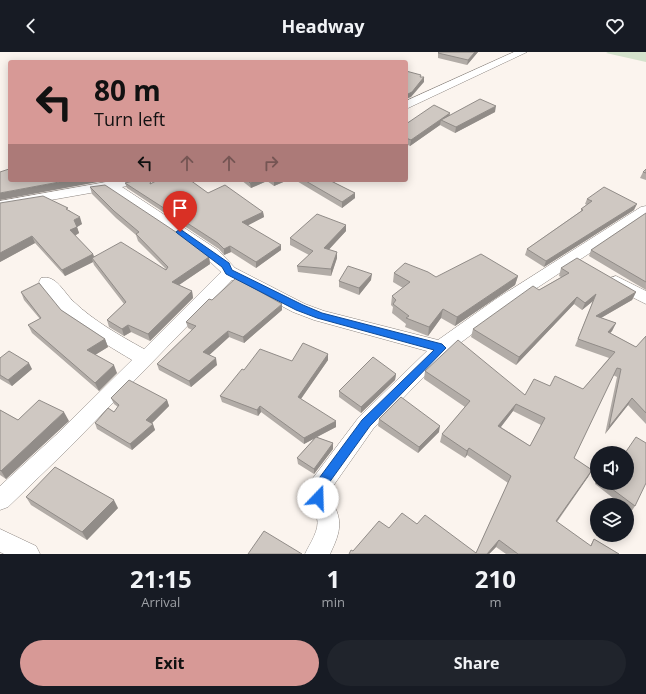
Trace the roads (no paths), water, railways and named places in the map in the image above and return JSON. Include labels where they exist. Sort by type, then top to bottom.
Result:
[{"type":"street","points":[[408,104],[515,53]]},
{"type":"street","points":[[0,205],[130,182]]},
{"type":"street","points":[[110,186],[146,208],[213,255],[226,265],[229,272],[300,308],[320,316],[442,348]]},
{"type":"street","points":[[317,554],[328,531],[329,522],[327,514],[318,498],[321,485],[366,423],[442,348],[502,303],[581,261],[646,210]]},
{"type":"street","points":[[0,500],[146,358],[224,280],[229,272]]},
{"type":"street","points":[[605,275],[646,298]]},
{"type":"street","points":[[47,282],[60,300],[81,319],[146,358]]},
{"type":"street","points":[[0,540],[28,554]]}]
